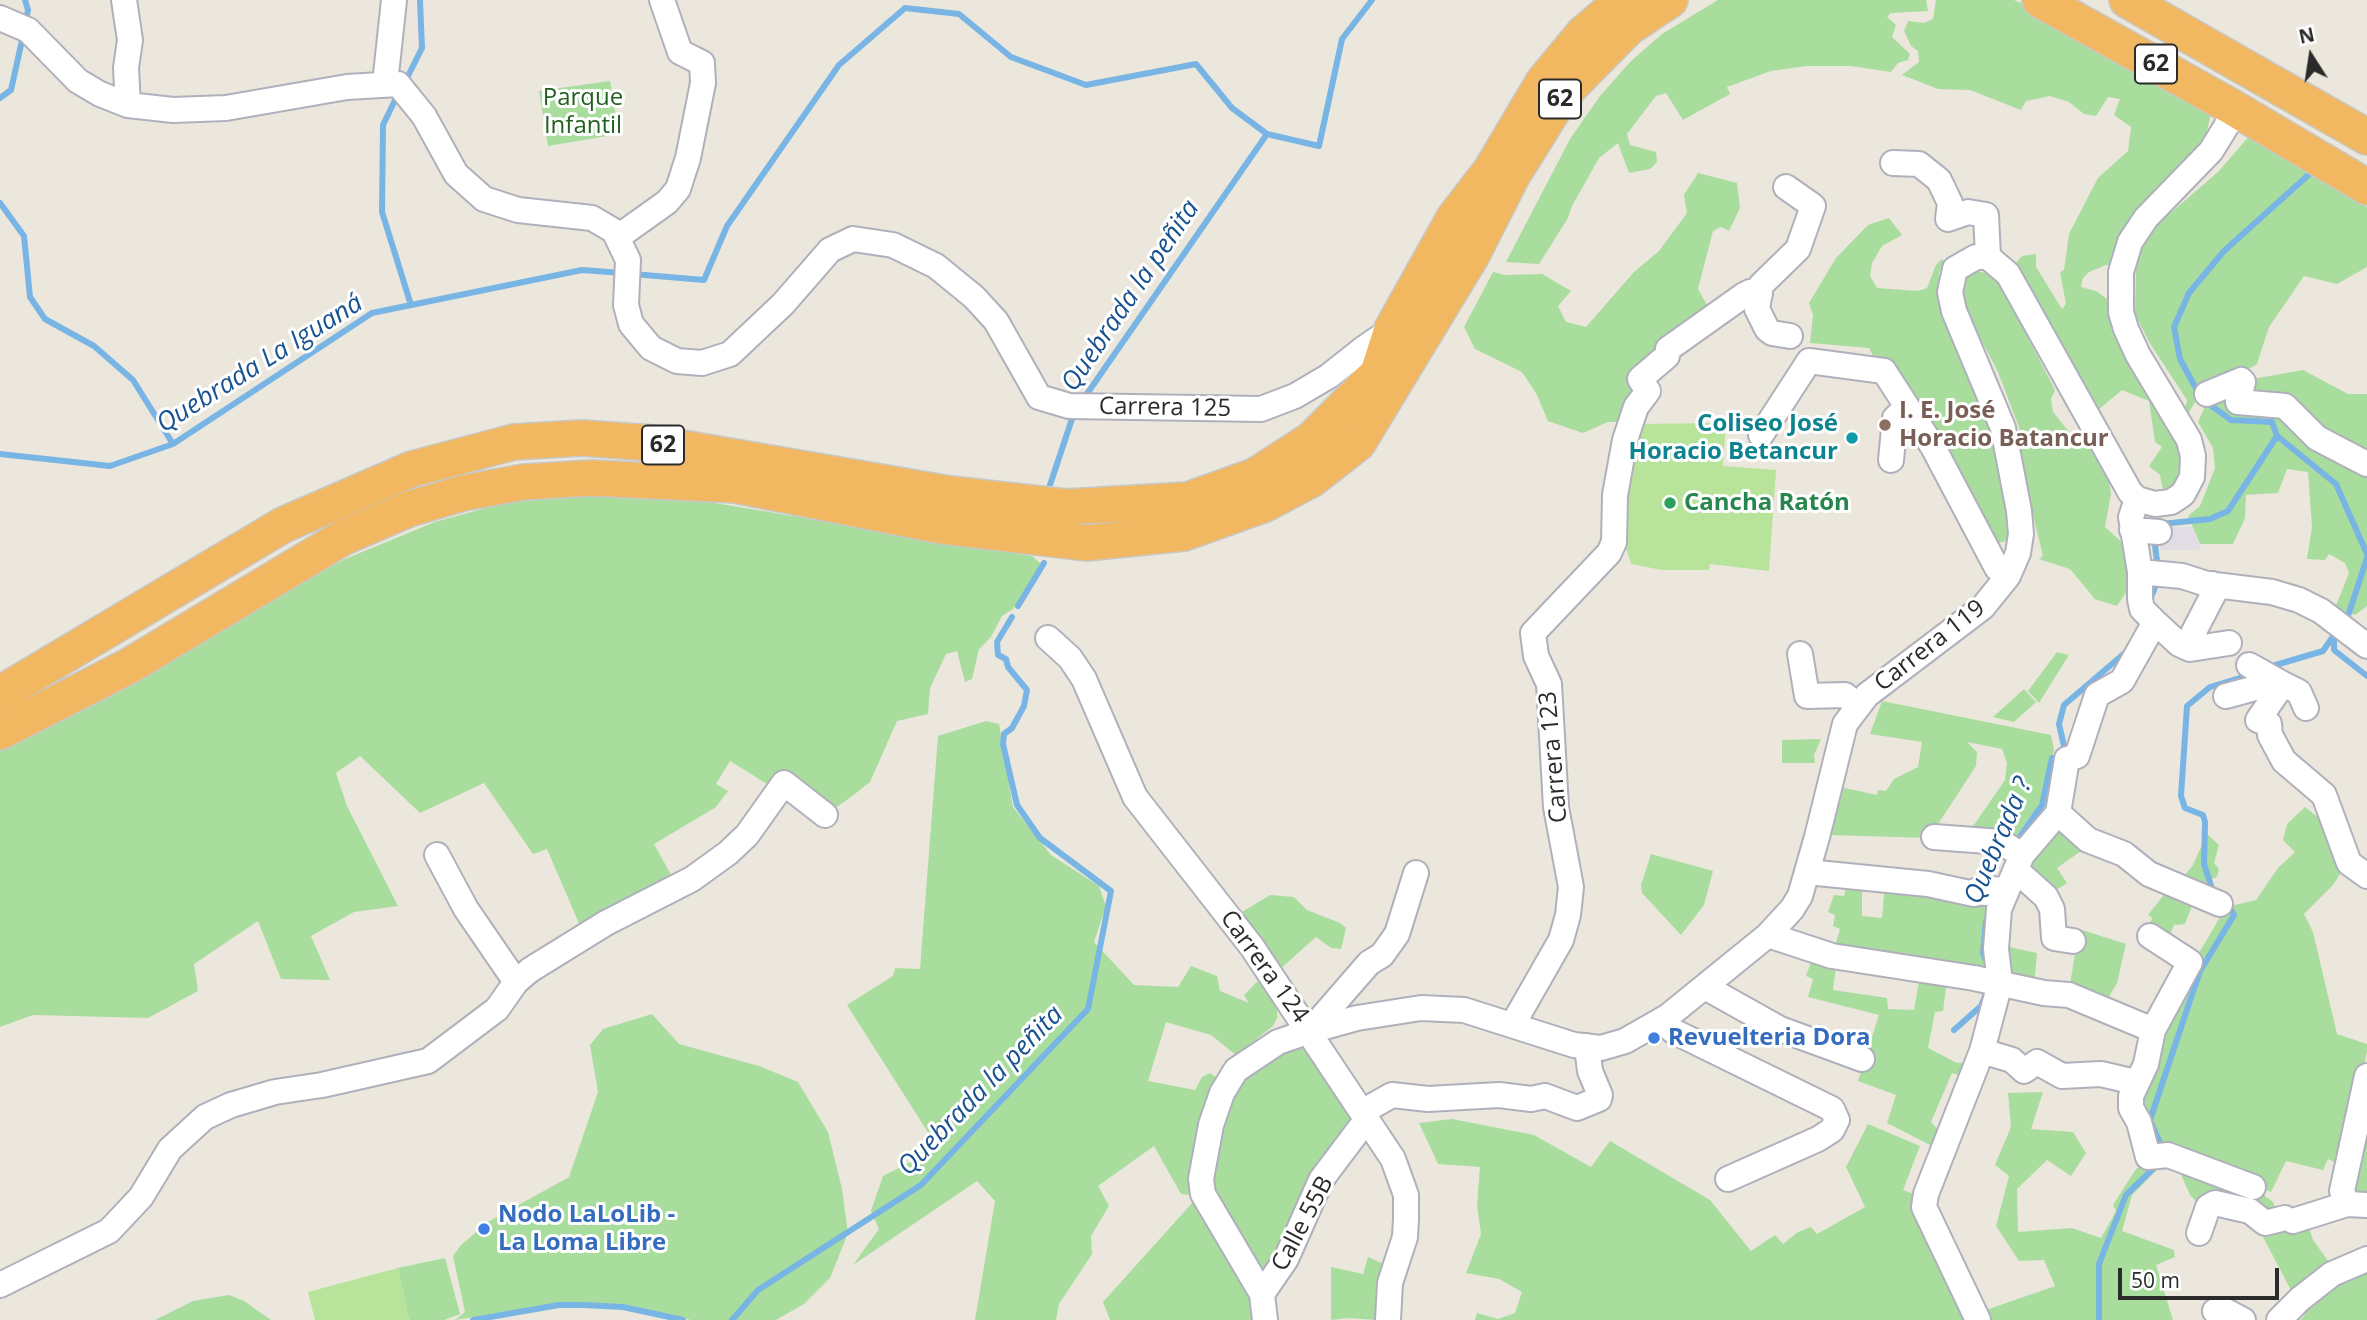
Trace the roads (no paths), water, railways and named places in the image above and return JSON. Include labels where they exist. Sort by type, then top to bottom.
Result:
[{"type":"highway","name":"62","points":[[0,732],[129,666],[344,537],[409,509],[463,494],[524,482],[591,478],[735,485],[943,526],[1086,543],[1184,533],[1265,504],[1312,479],[1358,443],[1454,218],[1491,170],[1544,80],[1584,33],[1623,0]]},
{"type":"highway","name":"62","points":[[0,694],[284,525],[412,469],[514,442],[582,438],[653,443],[976,498],[1066,507],[1188,500],[1255,476],[1311,440],[1378,373],[1472,255],[1512,176],[1563,94],[1628,28],[1670,0]]},
{"type":"highway","name":"62","points":[[2040,0],[2232,107],[2354,180]]},
{"type":"highway","name":"62","points":[[2127,0],[2367,137]]},
{"type":"street","points":[[124,0],[130,40],[127,68],[128,105]]},
{"type":"street","points":[[385,84],[394,0]]},
{"type":"street","points":[[13,24],[78,81],[100,94],[128,105],[173,110],[226,108],[347,87],[398,84],[424,116],[456,174],[484,199],[518,210],[592,218],[618,237],[667,202],[678,189],[688,158],[703,83],[702,63],[680,52],[662,0]]},
{"type":"street","points":[[1893,163],[1919,164],[1939,180],[1950,203],[1948,219],[1968,212],[1986,215],[1988,257],[2008,274],[2130,492],[2137,499],[2155,504],[2179,498],[2190,484],[2193,456],[2181,424],[2138,355],[2126,329],[2121,312],[2121,272],[2130,242],[2141,226],[2211,151],[2227,125],[2232,107]]},
{"type":"street","points":[[1786,187],[1813,206],[1798,249],[1761,285],[1757,309],[1767,329],[1772,333],[1790,336]]},
{"type":"street","name":"Carrera 125","points":[[618,237],[628,260],[629,315],[651,348],[677,361],[702,363],[730,354],[783,304],[830,250],[853,239],[870,240],[910,253],[948,275],[996,321],[1039,397],[1081,406],[1261,410],[1295,396],[1404,338]]},
{"type":"street","name":"Carrera 119","points":[[1265,1320],[1262,1294],[1203,1194],[1202,1166],[1218,1103],[1236,1070],[1279,1042],[1310,1031],[1357,1018],[1421,1008],[1464,1010],[1601,1048],[1625,1041],[1663,1020],[1768,935],[1793,909],[1807,872],[1839,742],[1857,705],[1909,651],[1983,607],[2008,576],[2021,534],[2000,418],[1954,311],[1950,292],[1955,269],[1976,257],[1988,257]]},
{"type":"street","name":"Carrera 123","points":[[1513,1024],[1561,940],[1568,915],[1571,887],[1556,807],[1549,684],[1536,656],[1533,633],[1609,553],[1614,542],[1615,495],[1625,440],[1636,407],[1648,391],[1640,379],[1667,356],[1668,349],[1744,295],[1750,292],[1760,294]]},
{"type":"street","points":[[1761,435],[1809,361],[1879,368],[1884,371],[1954,484],[1997,568],[2008,576]]},
{"type":"street","points":[[2207,394],[2241,380],[2243,383],[2238,402],[2285,406],[2323,442],[2335,445],[2367,464]]},
{"type":"street","points":[[1891,460],[1895,418],[1907,407]]},
{"type":"street","points":[[1807,872],[1928,884],[1974,894],[1975,891],[1985,892],[2006,875],[2058,813],[2067,759],[2071,754],[2077,756],[2097,695],[2122,681],[2150,616],[2150,532],[2131,517],[2137,499]]},
{"type":"street","points":[[2151,573],[2272,592],[2299,600],[2344,626],[2367,646]]},
{"type":"street","points":[[2186,647],[2214,593],[2211,592],[2212,584]]},
{"type":"street","points":[[2150,616],[2186,647],[2198,648],[2229,643]]},
{"type":"street","name":"Carrera 124","points":[[1063,646],[1095,701],[1122,772],[1135,797],[1252,947],[1393,1159],[1406,1195],[1405,1237],[1390,1283],[1388,1320]]},
{"type":"street","points":[[1800,654],[1807,696],[1845,695],[1857,705]]},
{"type":"street","points":[[2249,665],[2299,692],[2306,708]]},
{"type":"street","points":[[2227,696],[2270,684],[2281,684]]},
{"type":"street","points":[[2281,684],[2258,720],[2269,724],[2270,735],[2284,761],[2325,795],[2349,863],[2367,876]]},
{"type":"street","points":[[0,1285],[109,1231],[141,1197],[170,1149],[205,1117],[231,1105],[275,1092],[322,1085],[428,1061],[497,1009],[516,982],[530,970],[606,923],[701,874],[747,835],[784,783],[825,815]]},
{"type":"street","points":[[2058,813],[2088,840],[2124,854],[2149,874],[2203,897]]},
{"type":"street","points":[[1934,837],[2001,842],[2006,875],[1982,1051],[1942,1151],[1924,1208],[1975,1313]]},
{"type":"street","points":[[437,855],[466,909],[516,982]]},
{"type":"street","points":[[1310,1031],[1369,963],[1382,955],[1397,934],[1416,873]]},
{"type":"street","points":[[2006,875],[2046,897],[2052,909],[2054,938],[2073,940]]},
{"type":"street","points":[[1768,935],[1832,956],[2069,995],[2153,1030]]},
{"type":"street","points":[[2150,936],[2190,962],[2153,1030],[2146,1064],[2135,1082],[2131,1108],[2139,1122],[2148,1157],[2162,1155],[2253,1187]]},
{"type":"street","points":[[1705,987],[1780,1029],[1862,1059]]},
{"type":"street","points":[[1663,1020],[1673,1031],[1832,1109],[1837,1120],[1832,1130],[1818,1139],[1727,1179]]},
{"type":"street","points":[[1365,1116],[1392,1095],[1428,1099],[1486,1095],[1531,1099],[1545,1096],[1577,1108],[1599,1099],[1600,1095],[1590,1071],[1587,1046]]},
{"type":"street","points":[[1982,1051],[2012,1060],[2024,1071],[2037,1062],[2062,1076],[2101,1074],[2135,1082]]},
{"type":"street","points":[[2357,1205],[2342,1191],[2367,1076]]},
{"type":"street","name":"Calle 55B","points":[[1262,1294],[1286,1258],[1321,1180],[1365,1116]]},
{"type":"street","points":[[2199,1234],[2208,1207],[2215,1203],[2250,1211],[2265,1223],[2357,1205]]},
{"type":"street","points":[[2279,1320],[2332,1274],[2367,1259]]},
{"type":"street","points":[[2215,1311],[2226,1311],[2243,1320]]},
{"type":"waterway","points":[[25,0],[28,10],[26,22]]},
{"type":"waterway","points":[[405,82],[422,48],[420,0]]},
{"type":"waterway","name":"Quebrada La Iguaná","points":[[633,274],[704,280],[727,226],[839,65],[905,8],[959,14],[1011,57],[1086,85],[1196,64],[1232,108],[1267,134],[1319,146],[1342,39],[1372,0]]},
{"type":"waterway","points":[[0,98],[11,90],[23,36]]},
{"type":"waterway","points":[[398,94],[383,125],[382,212],[411,305]]},
{"type":"waterway","name":"Quebrada la peñita","points":[[1082,401],[1267,134]]},
{"type":"waterway","points":[[2199,394],[2180,359],[2174,327],[2189,293],[2224,251],[2315,169]]},
{"type":"waterway","points":[[0,203],[24,236],[30,297],[45,319],[94,346],[133,380],[173,444]]},
{"type":"waterway","name":"Quebrada La Iguaná","points":[[0,454],[110,466],[173,444],[372,313],[582,270],[622,273]]},
{"type":"waterway","points":[[2206,402],[2231,420],[2272,422],[2277,436],[2336,484],[2367,554]]},
{"type":"waterway","name":"Quebrada la peñita","points":[[1048,491],[1074,413]]},
{"type":"waterway","name":"Quebrada ?","points":[[2161,524],[2210,519],[2228,511],[2277,436]]},
{"type":"waterway","name":"Quebrada ?","points":[[2154,538],[2158,569]]},
{"type":"waterway","points":[[2346,622],[2367,558]]},
{"type":"waterway","name":"Quebrada la peñita","points":[[1018,606],[1044,563]]},
{"type":"waterway","name":"Quebrada ?","points":[[2149,602],[2158,580]]},
{"type":"waterway","name":"Quebrada la peñita","points":[[732,1320],[758,1290],[921,1185],[1088,1009],[1111,891],[1040,838],[1017,805],[1003,744],[1004,734],[1012,728],[1024,706],[1027,690],[1008,667],[1006,659],[998,655],[997,642],[1012,617]]},
{"type":"waterway","points":[[2334,635],[2334,650],[2367,676]]},
{"type":"waterway","points":[[2269,667],[2323,651],[2334,635]]},
{"type":"waterway","name":"Quebrada ?","points":[[2014,845],[2042,805],[2052,758],[2061,757],[2064,746],[2059,724],[2064,705],[2126,652]]},
{"type":"waterway","points":[[2213,892],[2204,864],[2203,815],[2185,808],[2181,796],[2187,706],[2210,687],[2253,674]]},
{"type":"waterway","points":[[2163,1150],[2150,1120],[2200,971],[2234,915],[2227,903]]},
{"type":"waterway","name":"Quebrada ?","points":[[1986,921],[1983,953],[1988,965]]},
{"type":"waterway","name":"Quebrada ?","points":[[1954,1030],[1981,1006],[1985,996]]},
{"type":"waterway","points":[[2099,1320],[2099,1264],[2126,1195],[2157,1165]]},
{"type":"waterway","name":"Quebrada la peñita","points":[[473,1320],[559,1305],[623,1307],[683,1320]]},
{"type":"place","name":"I. E. José Horacio Batancur","points":[[1885,425]]},
{"type":"place","name":"Coliseo José Horacio Betancur","points":[[1852,438]]},
{"type":"place","name":"Cancha Ratón","points":[[1670,503]]},
{"type":"place","name":"Revuelteria Dora","points":[[1654,1038]]},
{"type":"place","name":"Nodo LaLoLib - La Loma Libre","points":[[484,1229]]},
{"type":"park label","name":"Parque Infantil","points":[[583,112]]}]
